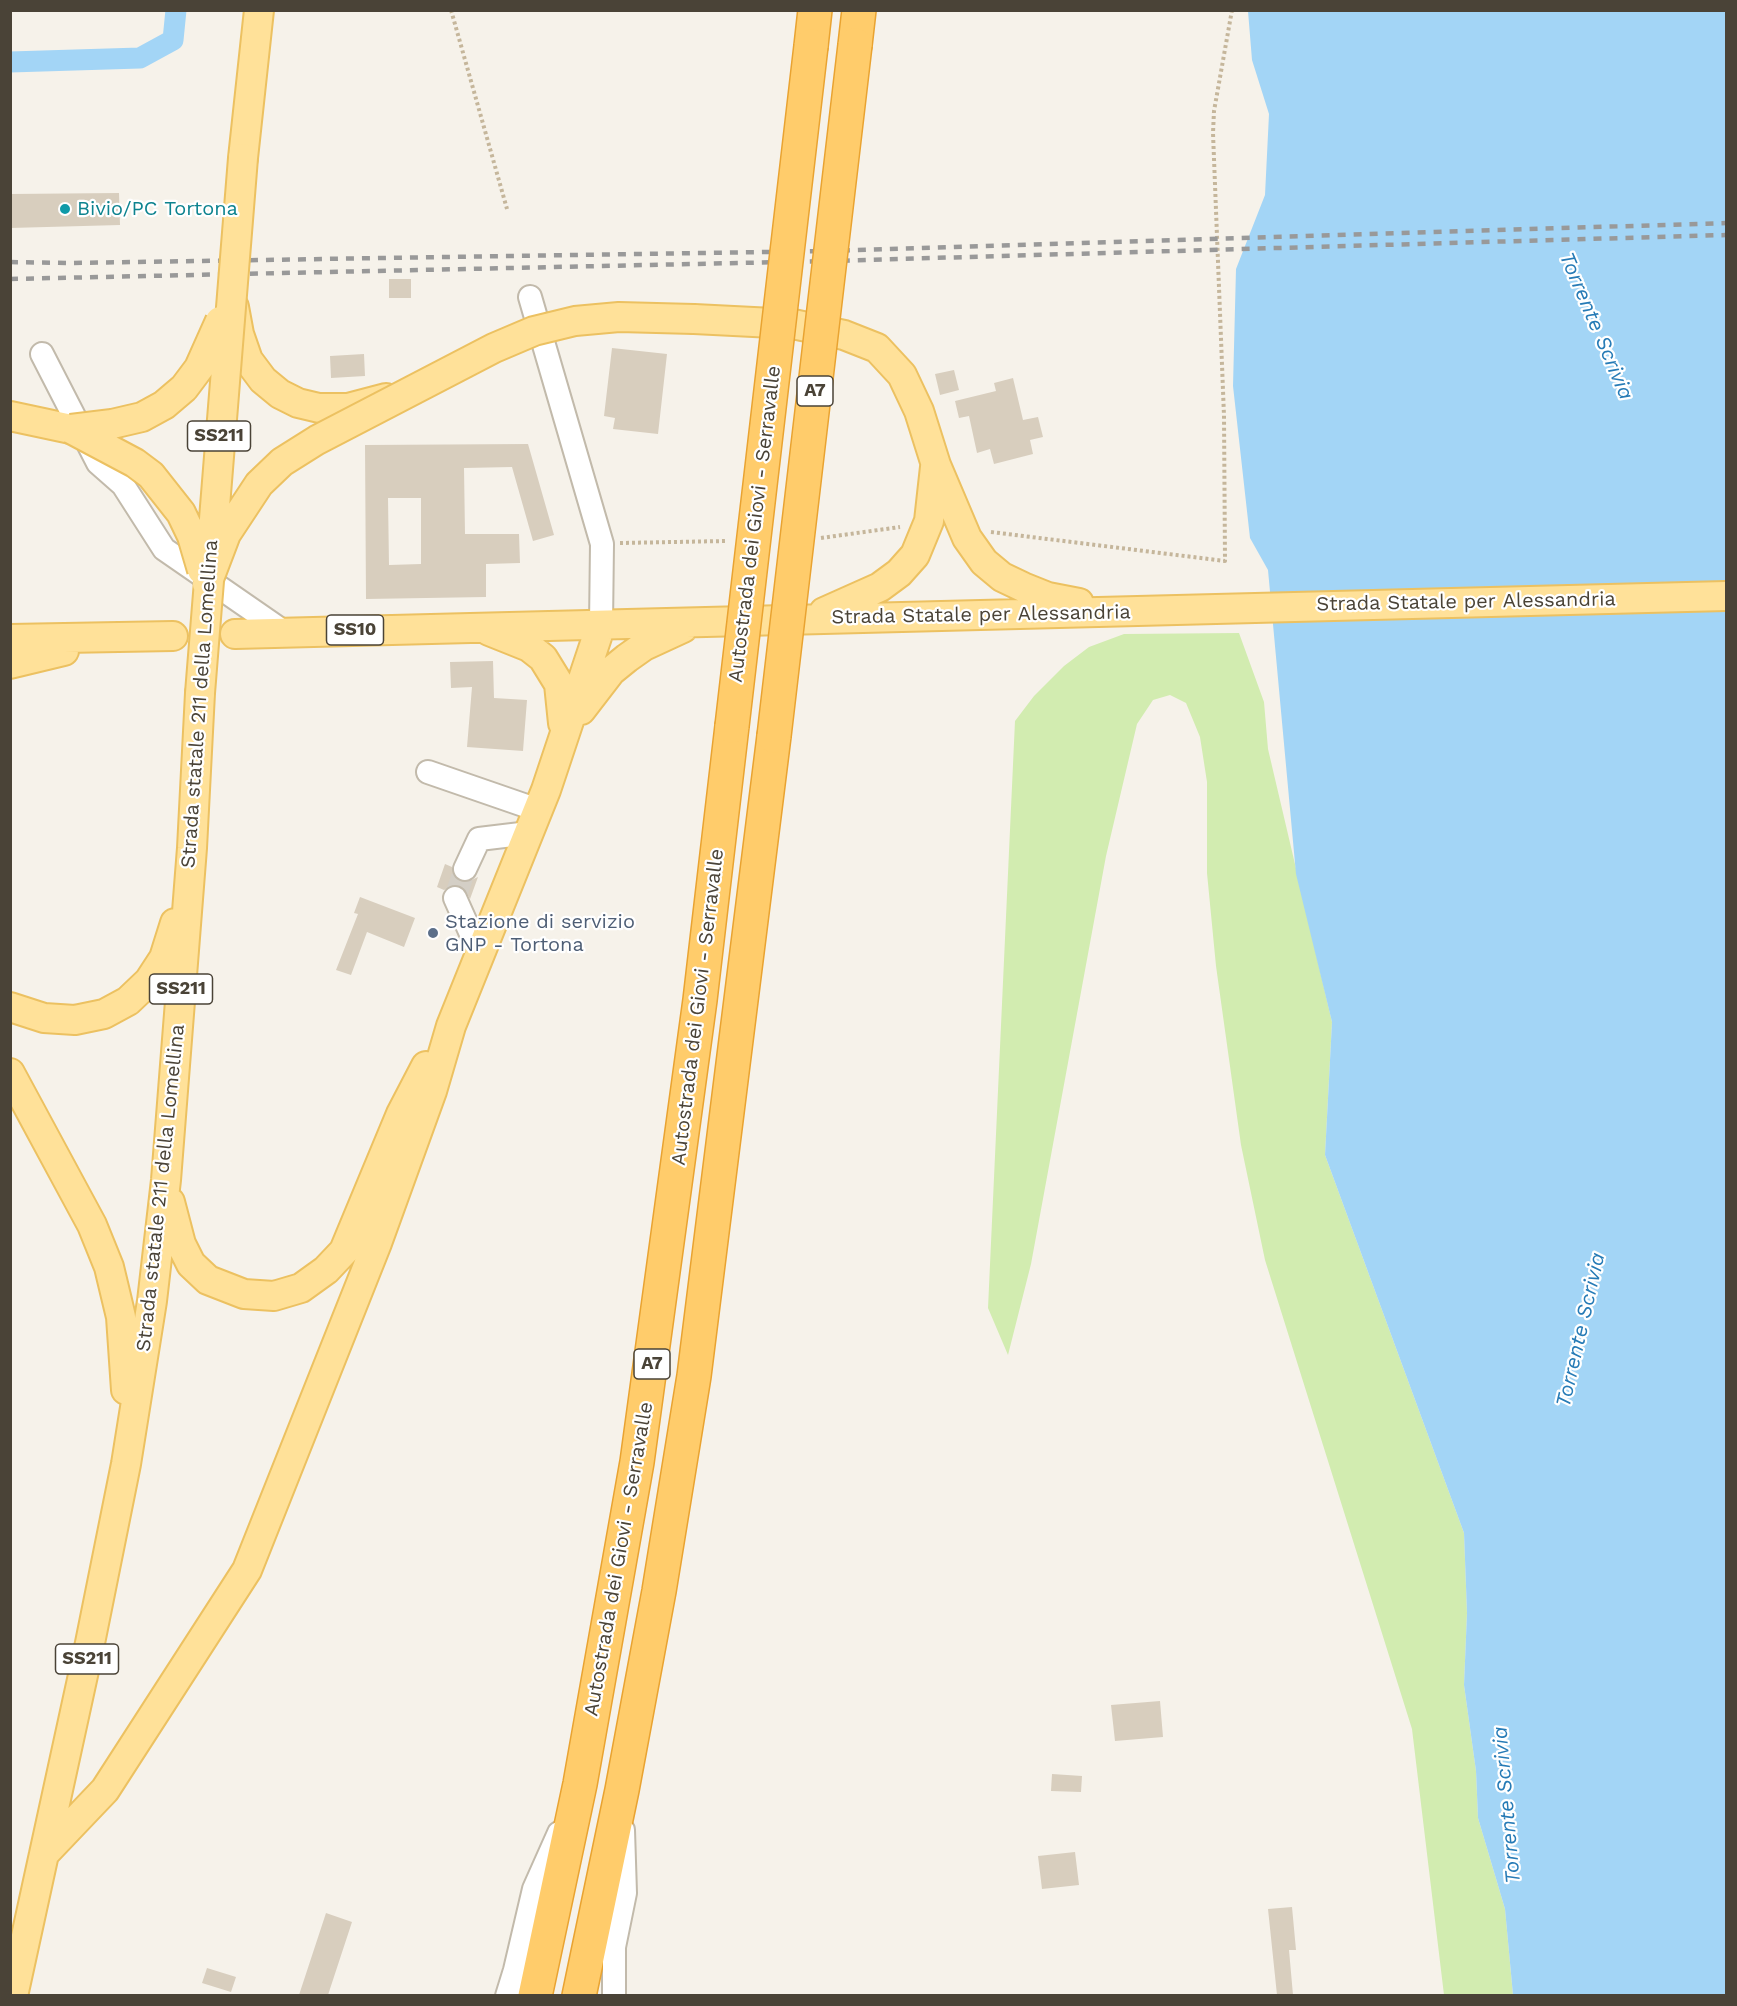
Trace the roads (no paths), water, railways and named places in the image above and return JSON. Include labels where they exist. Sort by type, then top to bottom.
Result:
[{"type":"highway","name":"Autostrada dei Giovi - Serravalle","points":[[535,1995],[580,1784],[637,1462],[651,1365],[700,1000],[815,10]]},
{"type":"highway","name":"A7","points":[[579,1995],[622,1790],[659,1592],[694,1376],[774,736],[859,10]]},
{"type":"main road","name":"Strada statale 211 della Lomellina","points":[[13,1995],[126,1464],[152,1301],[166,1180],[192,848],[207,584],[231,288],[259,10]]},
{"type":"main road","points":[[231,288],[239,334],[248,360],[263,380],[280,394],[298,403],[319,408],[348,408],[403,394]]},
{"type":"main road","points":[[71,429],[112,424],[142,417],[164,405],[177,394],[199,368],[231,288]]},
{"type":"main road","points":[[207,584],[226,534],[259,484],[282,462],[317,440],[494,348],[534,331],[565,323],[619,317],[793,324],[844,335],[877,348],[902,375],[919,411],[936,465],[967,538],[984,562],[1002,577],[1048,597],[1125,613]]},
{"type":"main road","points":[[10,416],[71,429],[135,463],[162,487],[181,513],[192,536],[207,584]]},
{"type":"main road","points":[[807,618],[880,587],[899,573],[915,555],[929,521],[936,465]]},
{"type":"main road","name":"Strada Statale per Alessandria","points":[[235,634],[474,626],[1125,613],[1215,608],[1726,596]]},
{"type":"main road","points":[[564,734],[600,685],[627,658],[644,646],[696,622]]},
{"type":"main road","points":[[44,1854],[105,1790],[247,1570],[377,1243],[432,1091],[451,1026],[533,821],[601,625]]},
{"type":"main road","points":[[474,626],[529,647],[543,658],[559,684],[564,734]]},
{"type":"main road","points":[[10,639],[173,636]]},
{"type":"main road","points":[[10,664],[31,657],[131,637]]},
{"type":"main road","points":[[10,1007],[44,1018],[75,1020],[104,1014],[128,1001],[149,981],[164,958],[192,848]]},
{"type":"main road","points":[[166,1180],[174,1225],[180,1244],[191,1264],[208,1280],[244,1294],[274,1296],[301,1288],[327,1270],[344,1251],[400,1114],[451,1026]]},
{"type":"main road","points":[[10,1073],[92,1226],[109,1267],[121,1317],[126,1366],[126,1464]]},
{"type":"street","points":[[530,297],[602,544],[601,625]]},
{"type":"street","points":[[42,354],[98,463],[123,485],[164,549],[284,632]]},
{"type":"street","points":[[428,772],[533,821]]},
{"type":"street","points":[[465,870],[479,839],[533,821]]},
{"type":"street","points":[[455,898],[480,954]]},
{"type":"street","points":[[507,1995],[516,1970],[534,1889],[580,1784]]},
{"type":"street","points":[[614,1995],[614,1947],[625,1893],[622,1790]]},
{"type":"water","name":"Torrente Scrivia","points":[[1248,11],[1726,11],[1726,1995],[1513,1995],[1505,1909],[1478,1818],[1476,1771],[1464,1685],[1467,1613],[1464,1533],[1325,1155],[1332,1022],[1296,874],[1268,570],[1250,538],[1233,386],[1236,269],[1265,195],[1269,114],[1252,60]]},
{"type":"waterway","points":[[10,62],[140,58],[173,40],[176,10]]},
{"type":"tunnel","points":[[455,898],[465,869]]},
{"type":"railway","points":[[10,262],[70,263],[826,251],[1726,223]]},
{"type":"railway","points":[[10,279],[829,261],[1726,235]]},
{"type":"place","name":"Bivio/PC Tortona","points":[[65,209]]},
{"type":"place","name":"Stazione di servizio GNP - Tortona","points":[[433,933]]}]
